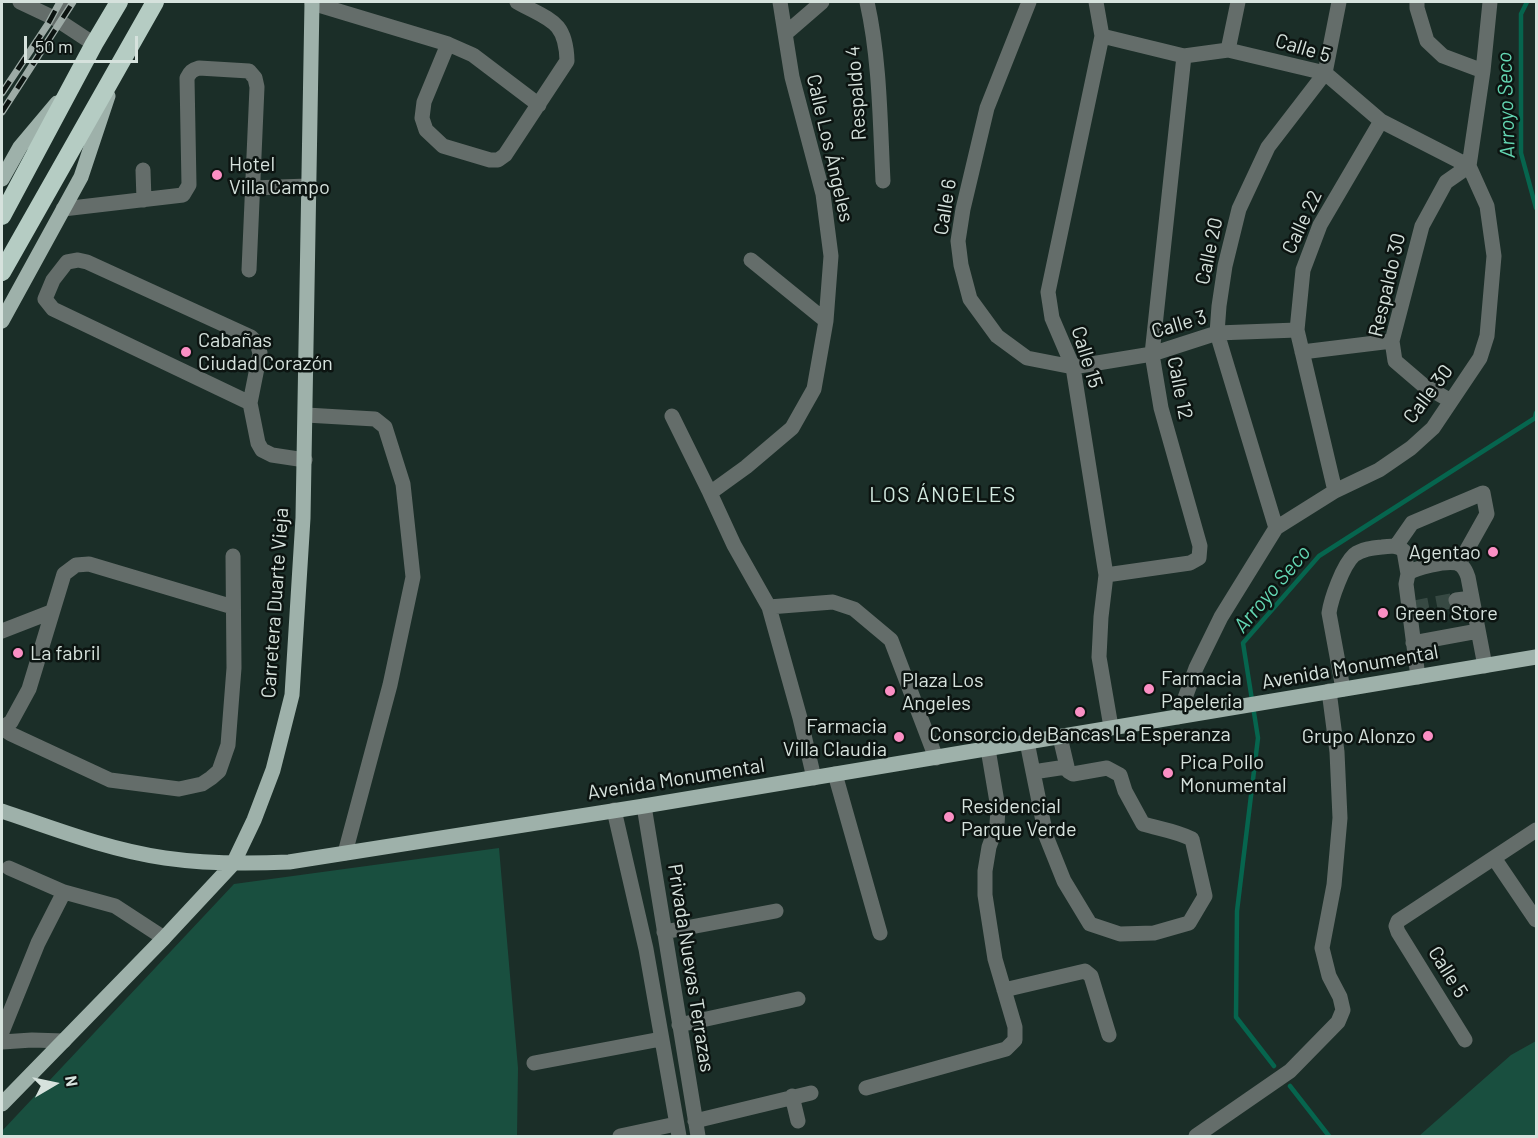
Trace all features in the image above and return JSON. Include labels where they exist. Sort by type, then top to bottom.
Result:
[{"type":"highway","points":[[2,216],[119,2]]},
{"type":"highway","points":[[2,272],[155,2]]},
{"type":"main road","name":"Carretera Duarte Vieja","points":[[2,1104],[233,864],[254,820],[273,771],[292,695],[303,518],[312,2]]},
{"type":"main road","points":[[2,321],[81,177],[116,71]]},
{"type":"main road","points":[[2,179],[21,147],[74,82]]},
{"type":"main road","name":"Avenida Monumental","points":[[2,811],[103,844],[165,858],[233,864],[289,862],[936,758],[1536,657]]},
{"type":"street","points":[[22,2],[56,19],[94,44]]},
{"type":"street","points":[[56,19],[65,2]]},
{"type":"street","points":[[312,2],[448,44],[473,55],[539,105]]},
{"type":"street","points":[[448,44],[424,102],[422,118],[426,130],[443,146],[490,160],[498,160],[505,155],[567,61],[567,45],[558,25],[517,2]]},
{"type":"street","name":"Calle Los Ángeles","points":[[710,493],[792,428],[814,389],[826,321],[831,256],[824,204],[792,77],[780,2]]},
{"type":"street","points":[[785,34],[822,2]]},
{"type":"street","name":"Respaldo 4","points":[[867,2],[872,22],[878,85],[883,181]]},
{"type":"street","name":"Calle 6","points":[[1029,2],[987,108],[958,241],[961,265],[970,298],[997,336],[1027,358],[1072,367]]},
{"type":"street","name":"Calle 15","points":[[1096,2],[1102,36],[1048,292],[1052,318],[1072,367],[1106,575],[1099,657],[1111,727]]},
{"type":"street","points":[[1228,50],[1238,2]]},
{"type":"street","name":"Calle 20","points":[[1276,528],[1218,333],[1219,306],[1225,266],[1239,209],[1269,147],[1325,73],[1339,2]]},
{"type":"street","points":[[1417,2],[1426,41],[1443,56],[1483,70]]},
{"type":"street","points":[[1469,166],[1490,2]]},
{"type":"street","name":"Calle 5","points":[[1102,36],[1184,56],[1228,50],[1325,73],[1381,121],[1469,166]]},
{"type":"street","name":"Calle 12","points":[[1106,575],[1190,563],[1199,558],[1200,546],[1161,408],[1152,354],[1184,56]]},
{"type":"street","points":[[63,209],[179,196],[187,191],[189,185],[187,78],[192,70],[199,68],[249,71],[255,78],[257,87],[249,270]]},
{"type":"street","name":"Calle 22","points":[[1335,491],[1297,330],[1303,270],[1320,225],[1381,121]]},
{"type":"street","name":"Respaldo 30","points":[[1451,401],[1423,385],[1395,361],[1392,341],[1422,226],[1446,182],[1469,166]]},
{"type":"street","name":"Calle 30","points":[[1178,717],[1196,668],[1221,617],[1276,528],[1335,491],[1379,470],[1411,448],[1433,428],[1480,358],[1487,336],[1494,256],[1487,206],[1469,166]]},
{"type":"street","points":[[143,170],[144,200]]},
{"type":"street","points":[[252,188],[308,186]]},
{"type":"street","points":[[250,403],[53,309],[45,299],[53,280],[67,262],[78,260],[87,262],[251,338],[257,343],[260,353],[250,403],[255,435],[262,450],[272,455],[305,460]]},
{"type":"street","points":[[751,260],[826,321]]},
{"type":"street","points":[[31,268],[53,280]]},
{"type":"street","name":"Calle 3","points":[[1072,367],[1152,354],[1218,333],[1297,330]]},
{"type":"street","points":[[1302,352],[1392,341]]},
{"type":"street","points":[[306,416],[375,419],[385,427],[403,484],[412,577],[390,685],[345,853]]},
{"type":"street","points":[[672,416],[734,545],[769,607],[814,778]]},
{"type":"street","points":[[1396,546],[1412,523],[1484,493],[1487,514],[1459,564]]},
{"type":"street","points":[[1196,1137],[1290,1071],[1338,1022],[1342,1010],[1340,998],[1329,976],[1322,948],[1334,885],[1340,819],[1336,690],[1329,613],[1331,600],[1354,555],[1365,550],[1396,546],[1404,552],[1418,677]]},
{"type":"street","points":[[233,556],[234,668],[228,744],[219,771],[202,784],[179,789],[110,780],[21,740],[2,728],[11,722],[29,689],[64,574],[76,565],[89,564],[233,607]]},
{"type":"street","points":[[1408,574],[1416,568],[1454,562],[1466,571],[1485,666]]},
{"type":"street","points":[[1456,600],[1472,598]]},
{"type":"street","points":[[769,607],[833,602],[854,609],[891,640],[936,758]]},
{"type":"street","points":[[2,631],[51,612]]},
{"type":"street","points":[[1413,642],[1478,631]]},
{"type":"street","points":[[1027,742],[1046,836],[1064,881],[1090,924],[1120,934],[1154,933],[1189,923],[1205,896],[1192,839],[1176,831],[1162,830],[1143,824],[1125,791],[1120,775],[1107,768],[1073,774],[1066,767],[1060,737]]},
{"type":"street","points":[[866,1088],[1006,1049],[1011,1046],[1016,1034],[995,959],[985,895],[985,871],[989,847],[997,825],[998,808],[988,749]]},
{"type":"street","points":[[1033,772],[1066,767]]},
{"type":"street","points":[[835,774],[880,933]]},
{"type":"street","name":"Privada Nuevas Terrazas","points":[[644,806],[698,1137]]},
{"type":"street","name":"Privada Nuevas Terrazas","points":[[614,810],[646,949],[678,1130]]},
{"type":"street","points":[[1536,830],[1494,858],[1536,920]]},
{"type":"street","name":"Calle 5","points":[[1465,1040],[1396,926],[1398,921],[1494,858]]},
{"type":"street","points":[[9,868],[64,892],[115,906],[164,938]]},
{"type":"street","points":[[2,1032],[38,942],[64,892]]},
{"type":"street","points":[[664,932],[776,911]]},
{"type":"street","points":[[1004,990],[1085,971],[1091,976],[1109,1035]]},
{"type":"street","points":[[679,1025],[798,999]]},
{"type":"street","points":[[534,1063],[661,1039]]},
{"type":"street","points":[[2,1042],[64,1041]]},
{"type":"street","points":[[695,1120],[811,1093]]},
{"type":"street","points":[[792,1096],[798,1121]]},
{"type":"street","points":[[620,1137],[678,1130]]},
{"type":"green space","points":[[499,848],[518,1068],[517,1136],[2,1136],[2,1131],[234,884]]},
{"type":"green space","points":[[1536,1041],[1536,1136],[1419,1136],[1511,1055]]},
{"type":"waterway","name":"Arroyo Seco","points":[[1527,2],[1521,14],[1521,153],[1536,208]]},
{"type":"waterway","name":"Arroyo Seco","points":[[1274,1066],[1236,1017],[1237,911],[1258,738],[1243,643],[1319,556],[1535,418],[1536,413]]},
{"type":"waterway","name":"Arroyo Seco","points":[[1290,1086],[1329,1136]]},
{"type":"tunnel","points":[[1414,608],[1456,600]]},
{"type":"railway","points":[[2,93],[60,2]]},
{"type":"railway","points":[[2,112],[73,2]]},
{"type":"place","name":"Hotel Villa Campo","points":[[217,175]]},
{"type":"place","name":"Cabañas Ciudad Corazón","points":[[186,352]]},
{"type":"place","name":"Agentao","points":[[1493,552]]},
{"type":"place","name":"Green Store","points":[[1383,613]]},
{"type":"place","name":"La fabril","points":[[18,653]]},
{"type":"place","name":"Farmacia Papeleria","points":[[1149,689]]},
{"type":"place","name":"Plaza Los Angeles","points":[[890,691]]},
{"type":"place","name":"Consorcio de Bancas La Esperanza","points":[[1080,712]]},
{"type":"place","name":"Grupo Alonzo","points":[[1428,736]]},
{"type":"place","name":"Farmacia Villa Claudia","points":[[899,737]]},
{"type":"place","name":"Pica Pollo Monumental","points":[[1168,773]]},
{"type":"place","name":"Residencial Parque Verde","points":[[949,817]]},
{"type":"district","name":"LOS ÁNGELES","points":[[943,495]]}]
